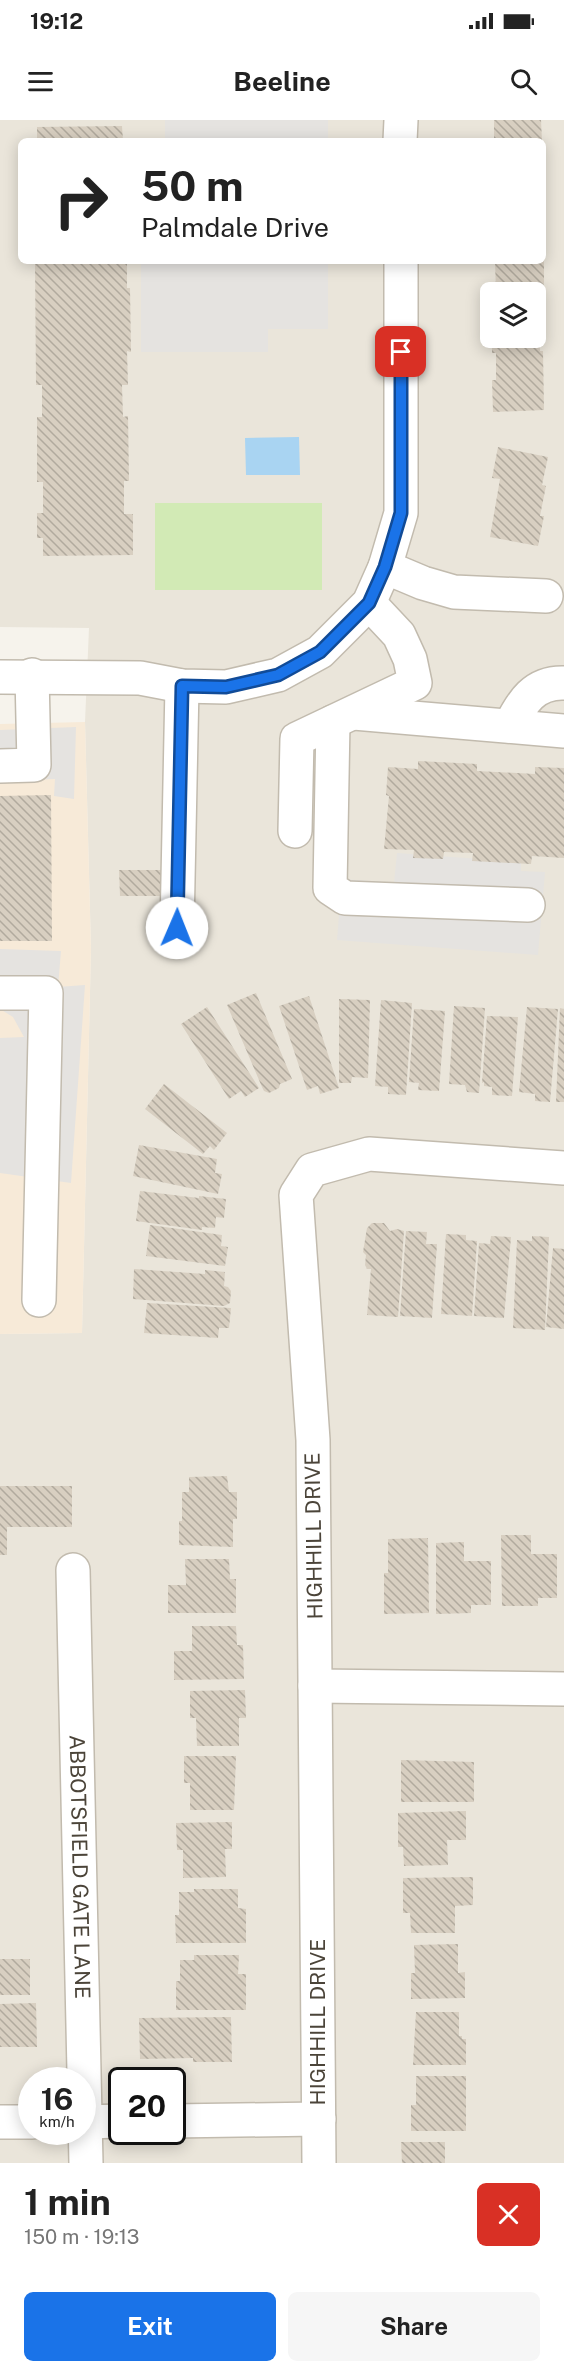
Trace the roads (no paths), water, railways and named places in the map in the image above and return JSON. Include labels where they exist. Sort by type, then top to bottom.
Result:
[{"type":"street","points":[[400,138],[401,120]]},
{"type":"street","points":[[0,677],[32,675],[140,678],[182,686],[226,687],[278,675],[320,652],[369,603],[385,567],[401,513],[400,264]]},
{"type":"street","points":[[385,567],[423,583],[454,591],[546,596]]},
{"type":"street","points":[[295,831],[297,739],[415,683],[410,659],[399,635],[369,603]]},
{"type":"street","points":[[0,765],[33,765],[32,675]]},
{"type":"street","points":[[510,726],[522,701],[535,689],[564,683]]},
{"type":"street","points":[[177,928],[182,686]]},
{"type":"street","points":[[343,717],[564,731]]},
{"type":"street","points":[[343,717],[330,888],[345,898],[528,905]]},
{"type":"street","points":[[0,993],[46,993],[39,1300]]},
{"type":"street","name":"HIGHHILL DRIVE","points":[[319,2163],[313,1440],[296,1195],[312,1170],[369,1154],[564,1168]]},
{"type":"street","name":"ABBOTSFIELD GATE LANE","points":[[73,1570],[83,2067]]},
{"type":"street","points":[[315,1686],[564,1689]]},
{"type":"street","points":[[186,2121],[319,2120]]},
{"type":"street","points":[[0,2122],[18,2122]]},
{"type":"street","name":"ABBOTSFIELD GATE LANE","points":[[85,2145],[86,2163]]},
{"type":"water","points":[[299,437],[300,475],[246,475],[245,438]]}]
